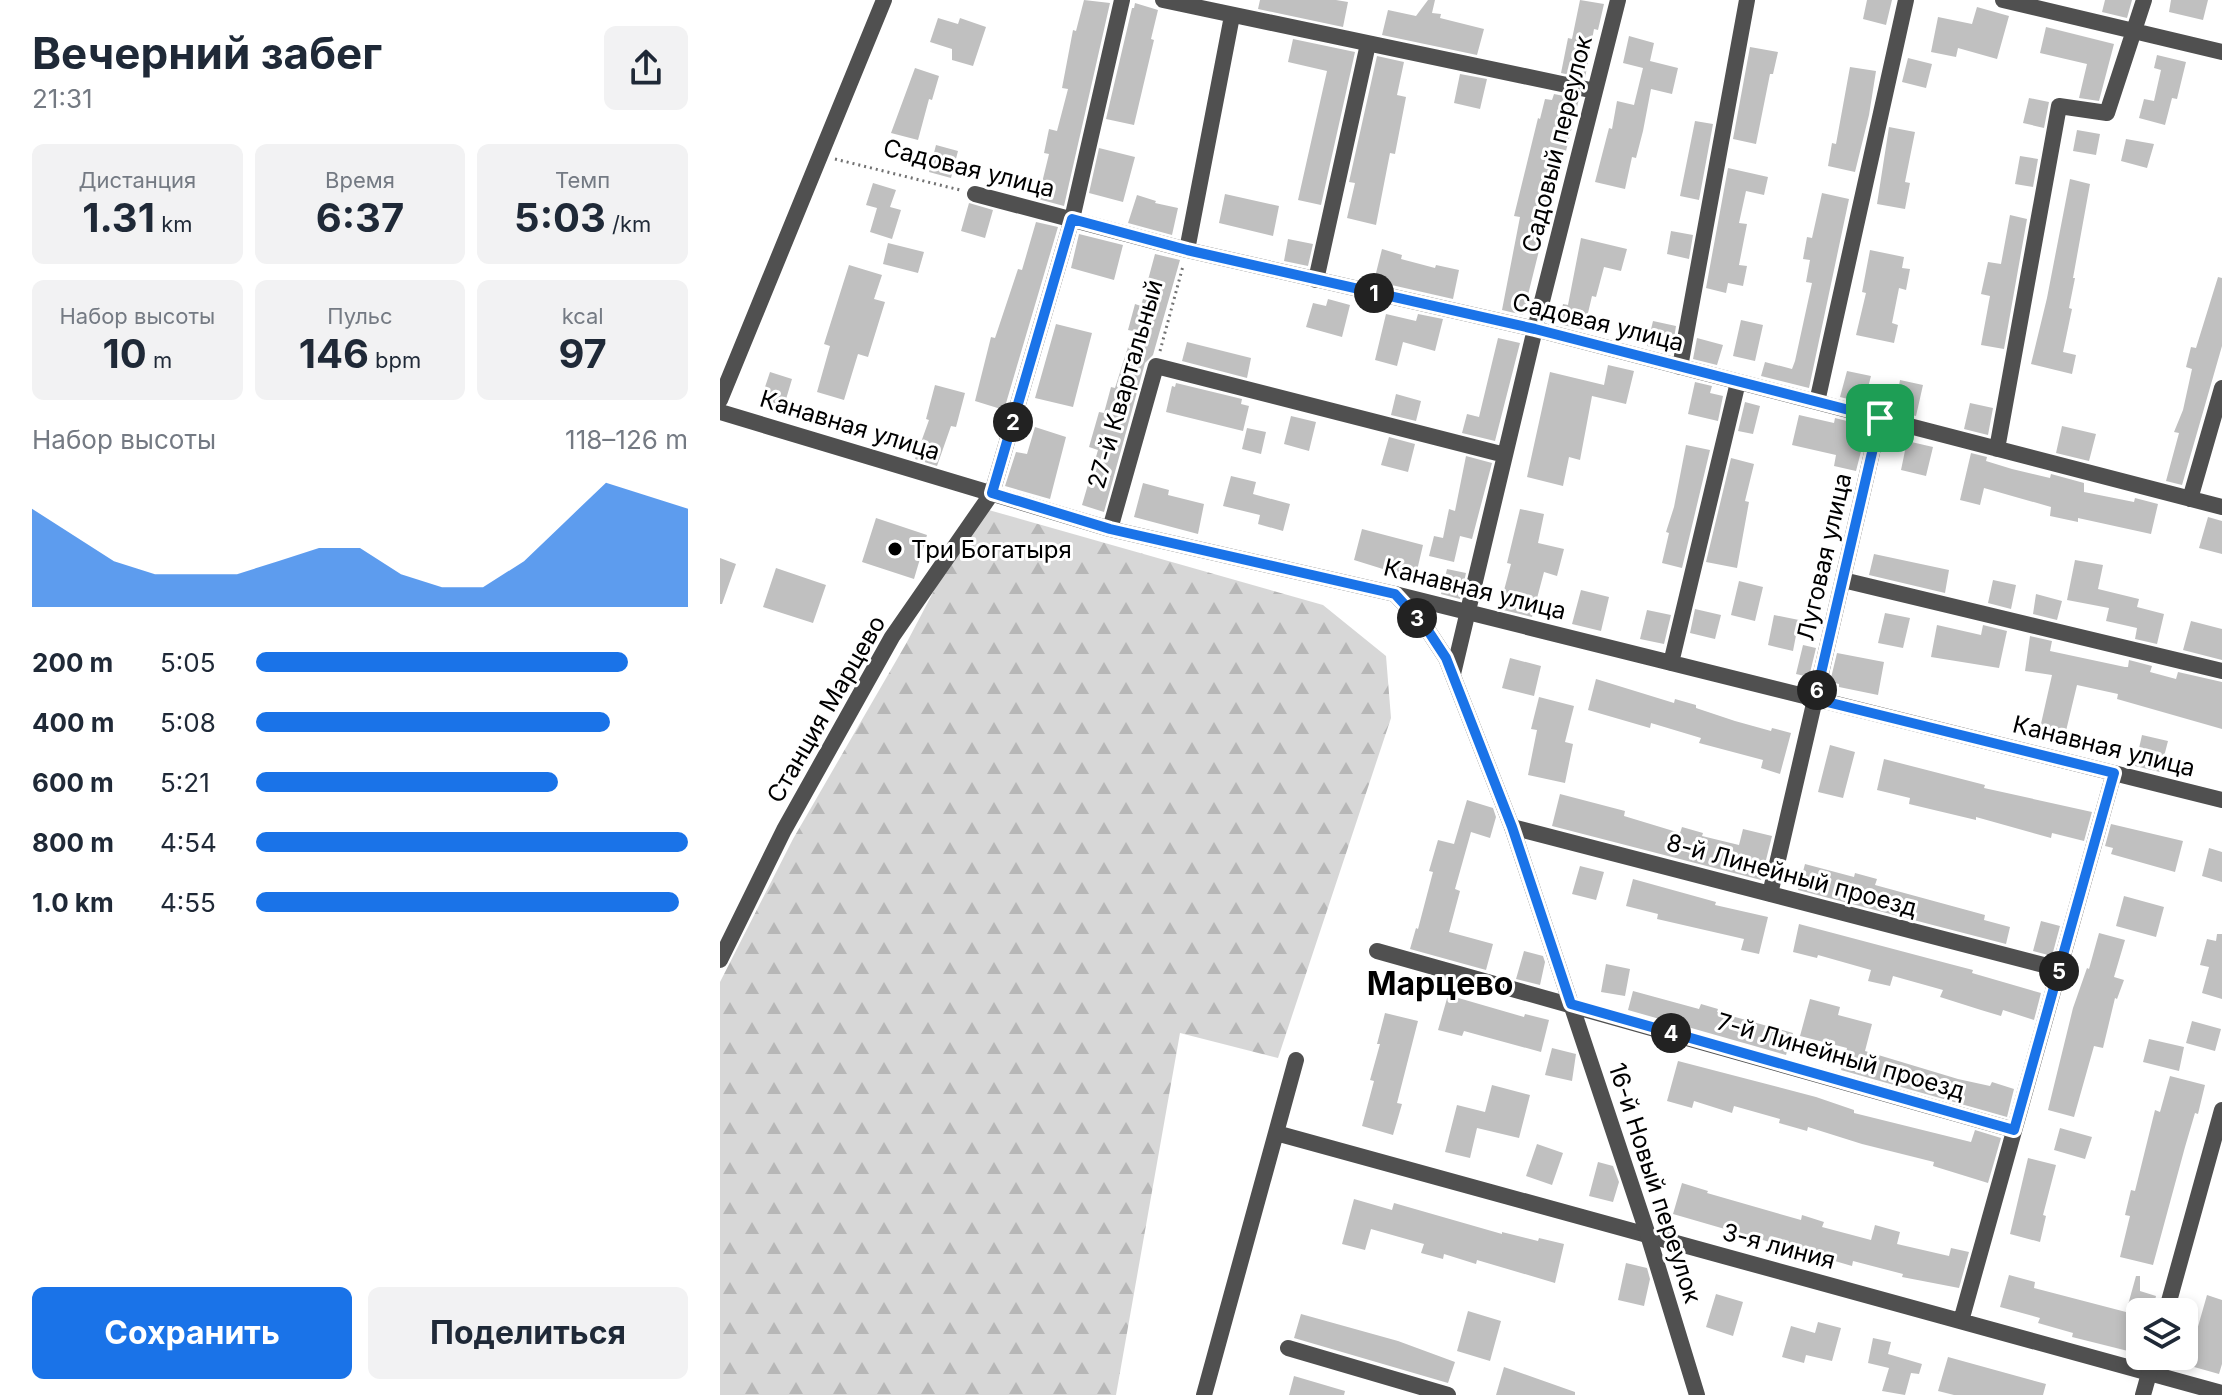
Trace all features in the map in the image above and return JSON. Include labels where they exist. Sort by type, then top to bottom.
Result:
[{"type":"street","points":[[720,400],[884,0]]},
{"type":"street","name":"Станция Марцево","points":[[720,960],[784,830],[892,637],[992,493],[1072,219],[1122,0]]},
{"type":"street","points":[[1163,0],[1595,91]]},
{"type":"street","name":"Садовый переулок","points":[[1453,674],[1618,0]]},
{"type":"street","points":[[1680,367],[1747,0]]},
{"type":"street","points":[[1817,402],[1906,0]]},
{"type":"street","points":[[2003,0],[2222,52]]},
{"type":"street","points":[[1997,449],[2059,106],[2107,113],[2144,0]]},
{"type":"street","points":[[1187,250],[1232,16]]},
{"type":"street","points":[[1316,280],[1368,44]]},
{"type":"street","name":"Садовая улица","points":[[975,194],[1187,250],[1535,329],[2222,507]]},
{"type":"street","points":[[1156,366],[1505,455]]},
{"type":"street","name":"27-й Квартальный","points":[[1110,529],[1156,366]]},
{"type":"street","points":[[1671,663],[1738,382]]},
{"type":"street","points":[[2190,499],[2222,388]]},
{"type":"street","name":"Канавная улица","points":[[720,412],[1110,529],[1395,594],[2222,800]]},
{"type":"street","name":"Луговая улица","points":[[1770,894],[1880,418]]},
{"type":"street","points":[[1843,580],[2222,671]]},
{"type":"street","name":"16-й Новый переулок","points":[[1395,594],[1427,629],[1446,658],[1512,827],[1648,1235],[1697,1395]]},
{"type":"street","points":[[1961,1321],[2114,773]]},
{"type":"street","name":"8-й Линейный проезд","points":[[1512,827],[2059,969]]},
{"type":"street","name":"7-й Линейный проезд","points":[[1377,951],[2014,1130]]},
{"type":"street","points":[[1204,1395],[1296,1060]]},
{"type":"street","points":[[2171,1298],[2214,1166],[2222,1110]]},
{"type":"street","name":"3-я линия","points":[[1276,1133],[2222,1393]]},
{"type":"street","points":[[1288,1348],[1448,1395]]},
{"type":"street","points":[[2143,1395],[2150,1370]]},
{"type":"path","name":"Садовая улица","points":[[822,155],[975,194]]},
{"type":"path","name":"27-й Квартальный","points":[[1156,366],[1187,250]]},
{"type":"green space","points":[[978,507],[1323,605],[1386,656],[1391,718],[1278,1058],[1180,1033],[1116,1395],[720,1395],[720,982],[793,839],[907,642]]},
{"type":"building","points":[[1084,0],[1110,3],[1064,206],[1038,199],[1049,154],[1044,153],[1049,129],[1057,131],[1068,89],[1062,88],[1073,30],[1076,31]]},
{"type":"building","points":[[1260,0],[1348,2],[1343,27],[1258,9]]},
{"type":"building","points":[[1428,0],[1435,0],[1432,13],[1441,14],[1440,18],[1484,29],[1477,55],[1382,35],[1388,10],[1416,16]]},
{"type":"building","points":[[1580,0],[1604,4],[1598,30],[1594,29],[1585,78],[1561,73]]},
{"type":"building","points":[[1867,0],[1892,0],[1886,25],[1863,19]]},
{"type":"building","points":[[2105,0],[2132,0],[2127,18],[2102,12]]},
{"type":"building","points":[[2171,0],[2208,0],[2203,20],[2169,12]]},
{"type":"building","points":[[1135,3],[1158,10],[1134,125],[1106,119]]},
{"type":"building","points":[[1977,7],[2009,16],[1997,59],[1958,48],[1956,57],[1931,52],[1938,17],[1972,24]]},
{"type":"building","points":[[938,18],[958,24],[960,18],[986,27],[973,66],[952,60],[952,49],[930,42]]},
{"type":"building","points":[[2046,27],[2114,44],[2099,101],[2079,98],[2087,64],[2040,53]]},
{"type":"building","points":[[1629,36],[1654,43],[1650,61],[1678,68],[1672,94],[1651,89],[1636,158],[1632,157],[1625,189],[1595,182],[1609,128],[1612,129],[1617,101],[1634,105],[1643,68],[1623,63]]},
{"type":"building","points":[[1293,39],[1355,52],[1321,205],[1298,200],[1327,71],[1288,62]]},
{"type":"building","points":[[1750,47],[1778,52],[1773,74],[1770,74],[1756,144],[1733,139]]},
{"type":"building","points":[[2157,55],[2186,62],[2177,99],[2172,98],[2165,125],[2139,118],[2144,99],[2154,101],[2161,70],[2154,68]]},
{"type":"building","points":[[1377,56],[1404,62],[1397,95],[1406,97],[1395,154],[1390,153],[1376,225],[1347,218],[1355,183],[1349,182]]},
{"type":"building","points":[[1908,58],[1932,64],[1926,88],[1902,82]]},
{"type":"building","points":[[1850,67],[1876,71],[1855,172],[1828,166],[1832,143],[1836,144]]},
{"type":"building","points":[[915,68],[939,76],[918,140],[891,133]]},
{"type":"building","points":[[1460,74],[1487,79],[1480,109],[1454,103]]},
{"type":"building","points":[[1554,94],[1579,99],[1523,315],[1502,310],[1520,217],[1514,216],[1538,118],[1545,99],[1552,100]]},
{"type":"building","points":[[2029,98],[2049,102],[2044,128],[2023,123]]},
{"type":"building","points":[[1695,121],[1713,124],[1699,200],[1680,196]]},
{"type":"building","points":[[1889,127],[1915,132],[1905,182],[1910,183],[1905,209],[1877,204]]},
{"type":"building","points":[[2077,130],[2100,134],[2096,155],[2073,151]]},
{"type":"building","points":[[2126,139],[2154,144],[2147,168],[2121,161]]},
{"type":"building","points":[[936,145],[958,151],[951,178],[929,172]]},
{"type":"building","points":[[1099,148],[1135,157],[1123,202],[1089,193]]},
{"type":"building","points":[[2020,156],[2038,159],[2033,187],[2015,184]]},
{"type":"building","points":[[1728,168],[1768,177],[1764,195],[1746,191],[1739,223],[1747,224],[1739,265],[1747,266],[1743,286],[1728,283],[1726,293],[1706,288]]},
{"type":"building","points":[[2070,179],[2090,184],[2063,352],[2076,355],[2072,374],[2031,364]]},
{"type":"building","points":[[873,183],[896,190],[890,207],[901,210],[892,239],[870,232],[877,208],[866,205]]},
{"type":"building","points":[[1822,193],[1849,199],[1809,388],[1761,376],[1765,362],[1792,369],[1795,361],[1812,283],[1806,282],[1810,260],[1803,259],[1807,237],[1812,238]]},
{"type":"building","points":[[1225,194],[1279,206],[1273,236],[1219,223]]},
{"type":"building","points":[[1137,195],[1178,208],[1172,235],[1128,223]]},
{"type":"building","points":[[969,203],[993,210],[985,238],[961,231]]},
{"type":"building","points":[[2010,215],[2027,219],[2004,349],[1981,345],[1990,296],[1981,294],[1988,262],[2001,264]]},
{"type":"building","points":[[1036,222],[1058,227],[1004,410],[975,401],[991,337],[995,338],[1018,269],[1022,270]]},
{"type":"building","points":[[1671,231],[1693,235],[1689,259],[1667,254]]},
{"type":"building","points":[[1079,234],[1123,245],[1114,280],[1071,268]]},
{"type":"building","points":[[1581,238],[1627,249],[1621,271],[1604,267],[1596,297],[1592,296],[1584,330],[1559,324],[1563,304],[1568,305]]},
{"type":"building","points":[[1288,239],[1313,244],[1308,266],[1284,261]]},
{"type":"building","points":[[888,243],[924,252],[918,273],[883,264]]},
{"type":"building","points":[[1382,249],[1402,255],[1401,259],[1435,268],[1436,265],[1459,270],[1453,299],[1374,281]]},
{"type":"building","points":[[1870,250],[1904,257],[1902,268],[1910,269],[1906,290],[1899,288],[1892,323],[1898,325],[1894,343],[1856,335],[1866,293],[1862,292]]},
{"type":"building","points":[[1155,254],[1180,260],[1153,355],[1145,363],[1104,512],[1082,505],[1098,450],[1089,447],[1099,412],[1104,413],[1111,387],[1115,388],[1133,331],[1128,330],[1135,304],[1141,306]]},
{"type":"building","points":[[849,265],[882,275],[874,299],[885,302],[868,357],[858,354],[844,400],[817,392],[830,346],[824,344]]},
{"type":"building","points":[[2218,277],[2222,278],[2222,346],[2182,485],[2166,481],[2179,433],[2174,432],[2183,410],[2192,369],[2186,367],[2191,347],[2196,348]]},
{"type":"building","points":[[1328,299],[1350,305],[1342,337],[1306,327],[1313,303],[1326,306]]},
{"type":"building","points":[[1386,314],[1416,321],[1418,314],[1443,319],[1435,351],[1403,342],[1397,366],[1375,360]]},
{"type":"building","points":[[1741,320],[1763,325],[1755,361],[1733,356]]},
{"type":"building","points":[[1653,321],[1676,326],[1672,352],[1647,346]]},
{"type":"building","points":[[1056,324],[1092,333],[1073,407],[1035,398]]},
{"type":"building","points":[[1498,338],[1520,343],[1495,441],[1462,433],[1467,414],[1479,417]]},
{"type":"building","points":[[1697,338],[1723,345],[1717,365],[1693,359]]},
{"type":"building","points":[[1187,342],[1251,358],[1247,378],[1182,361]]},
{"type":"building","points":[[1608,365],[1634,371],[1626,404],[1592,396],[1580,460],[1569,457],[1563,486],[1527,477],[1550,372],[1604,385]]},
{"type":"building","points":[[1847,371],[1871,376],[1864,403],[1840,397]]},
{"type":"building","points":[[770,372],[792,379],[784,406],[761,399]]},
{"type":"building","points":[[1900,380],[1923,385],[1916,416],[1894,411]]},
{"type":"building","points":[[1695,382],[1712,386],[1710,393],[1723,396],[1718,421],[1688,414]]},
{"type":"building","points":[[1176,383],[1242,399],[1241,404],[1249,406],[1243,431],[1166,412],[1172,386],[1175,387]]},
{"type":"building","points":[[935,385],[965,393],[956,427],[951,426],[937,466],[915,459],[929,420],[926,419]]},
{"type":"building","points":[[1396,394],[1421,401],[1416,421],[1391,415]]},
{"type":"building","points":[[1745,402],[1760,406],[1753,434],[1738,431]]},
{"type":"building","points":[[1970,403],[1993,408],[1988,435],[1964,429]]},
{"type":"building","points":[[1799,415],[1834,423],[1835,418],[1859,424],[1857,430],[1866,432],[1856,471],[1834,466],[1836,455],[1792,445]]},
{"type":"building","points":[[1291,416],[1316,422],[1309,451],[1284,444]]},
{"type":"building","points":[[2062,426],[2096,434],[2089,461],[2056,453]]},
{"type":"building","points":[[1035,427],[1066,437],[1050,499],[1005,486],[1016,452],[1027,454]]},
{"type":"building","points":[[1247,428],[1266,432],[1261,454],[1242,449]]},
{"type":"building","points":[[1389,437],[1415,444],[1408,472],[1381,465]]},
{"type":"building","points":[[1907,441],[1933,447],[1926,476],[1901,470]]},
{"type":"building","points":[[1686,445],[1710,450],[1682,568],[1662,563]]},
{"type":"building","points":[[1971,453],[2012,469],[2050,478],[2051,474],[2084,483],[2084,492],[2158,504],[2151,534],[2078,518],[2078,522],[2050,516],[2051,507],[1984,488],[1980,505],[1960,500]]},
{"type":"building","points":[[1466,456],[1492,463],[1472,539],[1460,536],[1454,562],[1429,556],[1434,536],[1443,538],[1449,509],[1455,511]]},
{"type":"building","points":[[1731,458],[1754,464],[1745,501],[1749,502],[1737,568],[1706,562]]},
{"type":"building","points":[[1231,476],[1256,482],[1253,494],[1290,504],[1283,531],[1258,524],[1260,515],[1223,506]]},
{"type":"building","points":[[1143,483],[1169,490],[1168,495],[1204,504],[1198,534],[1134,517]]},
{"type":"building","points":[[1520,509],[1544,514],[1538,543],[1564,549],[1557,576],[1544,572],[1532,617],[1499,609],[1511,564],[1507,563]]},
{"type":"building","points":[[2208,517],[2222,521],[2222,554],[2199,548]]},
{"type":"building","name":"Три Богатыря","points":[[876,518],[927,535],[914,579],[862,562]]},
{"type":"building","points":[[1362,529],[1423,545],[1415,579],[1354,560]]},
{"type":"building","points":[[1874,554],[1949,570],[1945,593],[1869,575]]},
{"type":"building","points":[[720,558],[736,564],[722,604],[720,604]]},
{"type":"building","points":[[2075,560],[2103,565],[2098,589],[2139,599],[2137,607],[2164,614],[2157,644],[2135,639],[2137,628],[2106,621],[2109,608],[2067,600]]},
{"type":"building","points":[[776,568],[826,585],[813,623],[763,607]]},
{"type":"building","points":[[1447,569],[1466,573],[1460,599],[1441,594]]},
{"type":"building","points":[[1993,580],[2016,585],[2011,609],[1988,603]]},
{"type":"building","points":[[1739,581],[1763,587],[1755,621],[1731,615]]},
{"type":"building","points":[[1581,590],[1609,597],[1601,631],[1572,624]]},
{"type":"building","points":[[2036,594],[2062,601],[2057,620],[2033,614]]},
{"type":"building","points":[[1695,609],[1721,615],[1715,639],[1690,633]]},
{"type":"building","points":[[1647,610],[1671,615],[1664,644],[1640,639]]},
{"type":"building","points":[[1885,613],[1910,618],[1903,648],[1878,643]]},
{"type":"building","points":[[1774,615],[1799,620],[1793,651],[1768,645]]},
{"type":"building","points":[[2191,621],[2222,629],[2222,660],[2183,650]]},
{"type":"building","points":[[1937,625],[1981,635],[1983,625],[2007,631],[1999,668],[1931,657]]},
{"type":"building","points":[[2030,636],[2052,641],[2050,651],[2125,667],[2128,667],[2129,660],[2152,666],[2150,672],[2176,679],[2178,672],[2222,682],[2222,729],[2117,699],[2118,694],[2077,685],[2066,731],[2059,729],[2056,742],[2038,737],[2052,675],[2025,671]]},
{"type":"building","points":[[1803,645],[1816,648],[1809,677],[1796,674]]},
{"type":"building","points":[[1837,653],[1884,662],[1878,695],[1839,687],[1839,684],[1830,682]]},
{"type":"building","points":[[1510,658],[1541,666],[1534,696],[1502,688]]},
{"type":"building","points":[[1596,679],[1674,703],[1675,699],[1696,705],[1696,708],[1771,731],[1772,728],[1791,733],[1780,774],[1761,768],[1763,760],[1699,743],[1701,738],[1651,723],[1650,728],[1588,710]]},
{"type":"building","points":[[1539,697],[1574,706],[1565,742],[1573,744],[1565,783],[1528,775],[1537,730],[1531,729]]},
{"type":"building","points":[[2142,735],[2168,741],[2160,772],[2135,766]]},
{"type":"building","points":[[1830,745],[1855,752],[1843,798],[1818,792]]},
{"type":"building","points":[[1884,759],[1985,785],[1984,788],[2092,812],[2084,841],[2052,833],[2051,838],[1976,817],[1976,820],[1909,804],[1910,798],[1877,790]]},
{"type":"building","points":[[1560,794],[1625,811],[1624,816],[1680,833],[1682,827],[1703,833],[1702,836],[1739,845],[1743,829],[1772,836],[1761,880],[1552,826]]},
{"type":"building","points":[[1467,800],[1493,808],[1496,817],[1490,838],[1471,832],[1455,889],[1460,891],[1449,932],[1493,944],[1486,970],[1410,949],[1433,872],[1429,871],[1438,840],[1454,844]]},
{"type":"building","points":[[2111,824],[2183,841],[2175,872],[2111,854],[2113,848],[2105,846]]},
{"type":"building","points":[[2209,848],[2222,852],[2222,882],[2202,876]]},
{"type":"building","points":[[1805,864],[1854,877],[1855,873],[1877,879],[1875,885],[1985,915],[1984,920],[2010,927],[2006,944],[1798,890]]},
{"type":"building","points":[[1580,866],[1604,872],[1596,900],[1572,894]]},
{"type":"building","points":[[1633,879],[1716,902],[1715,905],[1768,917],[1759,954],[1741,950],[1744,939],[1657,919],[1658,914],[1626,906]]},
{"type":"building","points":[[2124,896],[2164,907],[2156,937],[2116,926]]},
{"type":"building","points":[[2041,921],[2060,926],[2052,956],[2033,951]]},
{"type":"building","points":[[1799,924],[1973,970],[1972,973],[2041,993],[2034,1020],[2003,1010],[2001,1016],[1981,1010],[1940,997],[1943,990],[1893,976],[1890,986],[1868,981],[1871,970],[1818,955],[1817,958],[1793,952]]},
{"type":"building","points":[[2099,933],[2125,940],[2114,977],[2124,980],[2115,998],[2103,1048],[2094,1046],[2074,1117],[2048,1110],[2073,1008]]},
{"type":"building","points":[[2217,934],[2222,934],[2222,999],[2202,993],[2209,967],[2200,965],[2207,939],[2216,941]]},
{"type":"building","points":[[1524,951],[1543,956],[1545,962],[1540,985],[1516,979]]},
{"type":"building","points":[[1606,964],[1630,969],[1625,996],[1601,992]]},
{"type":"building","points":[[1633,991],[1699,1009],[1701,1004],[1718,1009],[1717,1012],[1793,1033],[1786,1055],[1628,1010]]},
{"type":"building","points":[[1448,995],[1524,1017],[1525,1014],[1549,1020],[1541,1052],[1464,1031],[1462,1036],[1438,1030]]},
{"type":"building","points":[[1810,999],[1840,1007],[1838,1015],[1872,1024],[1865,1051],[1958,1079],[1990,1086],[1992,1082],[2014,1089],[2007,1117],[1841,1070],[1847,1048],[1800,1036]]},
{"type":"building","points":[[1385,1013],[1418,1021],[1397,1103],[1402,1104],[1393,1135],[1362,1126],[1374,1081],[1370,1080]]},
{"type":"building","points":[[2192,1021],[2221,1029],[2215,1051],[2186,1043]]},
{"type":"building","points":[[2149,1039],[2184,1047],[2179,1071],[2143,1062]]},
{"type":"building","points":[[1552,1048],[1576,1054],[1572,1081],[1545,1075]]},
{"type":"building","points":[[1678,1061],[1816,1097],[1854,1110],[1854,1113],[1971,1142],[1975,1130],[2001,1138],[1988,1183],[1933,1166],[1934,1162],[1808,1127],[1807,1131],[1779,1123],[1780,1119],[1734,1106],[1732,1113],[1694,1101],[1692,1108],[1667,1101]]},
{"type":"building","points":[[2170,1076],[2205,1085],[2153,1265],[2120,1257],[2130,1216],[2125,1215],[2131,1190],[2135,1191],[2155,1110],[2160,1112]]},
{"type":"building","points":[[1492,1085],[1530,1095],[1519,1138],[1477,1128],[1470,1158],[1445,1152],[1457,1105],[1485,1112]]},
{"type":"building","points":[[2060,1128],[2092,1137],[2085,1159],[2054,1150]]},
{"type":"building","points":[[1537,1144],[1563,1153],[1552,1185],[1526,1176]]},
{"type":"building","points":[[2028,1158],[2056,1165],[2043,1215],[2046,1216],[2040,1242],[2010,1234]]},
{"type":"building","points":[[1598,1162],[1613,1166],[1619,1182],[1613,1202],[1589,1196]]},
{"type":"building","points":[[1682,1183],[1801,1220],[1802,1215],[1824,1222],[1822,1227],[1871,1240],[1875,1225],[1900,1232],[1897,1244],[1949,1256],[1951,1248],[1969,1252],[1959,1288],[1902,1277],[1903,1274],[1853,1261],[1852,1266],[1673,1214]]},
{"type":"building","points":[[1354,1199],[1392,1210],[1394,1203],[1502,1234],[1564,1244],[1555,1283],[1477,1260],[1476,1264],[1444,1254],[1443,1259],[1421,1253],[1424,1244],[1371,1229],[1365,1250],[1342,1244]]},
{"type":"building","points":[[1626,1263],[1647,1268],[1650,1279],[1644,1306],[1618,1300]]},
{"type":"building","points":[[2009,1275],[2035,1282],[2034,1288],[2126,1312],[2126,1350],[2072,1337],[2073,1333],[2038,1323],[2040,1318],[2000,1307]]},
{"type":"building","points":[[2136,1276],[2140,1276],[2140,1291],[2156,1296],[2130,1298]]},
{"type":"building","points":[[1716,1294],[1743,1302],[1733,1336],[1706,1327]]},
{"type":"building","points":[[2207,1295],[2222,1300],[2222,1364],[2219,1374],[2198,1368],[2198,1326]]},
{"type":"building","points":[[1468,1311],[1501,1321],[1490,1361],[1457,1351]]},
{"type":"building","points":[[1301,1314],[1398,1341],[1455,1362],[1448,1383],[1294,1338]]},
{"type":"building","points":[[1818,1322],[1841,1328],[1832,1361],[1806,1355],[1804,1363],[1782,1357],[1791,1326],[1815,1333]]},
{"type":"building","points":[[1873,1338],[1891,1342],[1888,1354],[1922,1364],[1919,1374],[1911,1373],[1905,1395],[1882,1391],[1889,1368],[1868,1363]]},
{"type":"building","points":[[1948,1357],[2046,1384],[2043,1395],[1954,1395],[1938,1391]]},
{"type":"building","points":[[1504,1367],[1575,1392],[1575,1395],[1496,1395]]},
{"type":"building","points":[[1294,1376],[1345,1391],[1344,1395],[1289,1395]]},
{"type":"place","name":"Три Богатыря","points":[[895,549]]},
{"type":"district","name":"Марцево","points":[[1440,983]]},
{"type":"route","points":[[1072,219],[1187,250],[1535,329],[1880,418],[1815,699],[2114,773],[2014,1130],[1571,1004],[1512,827],[1446,658],[1427,629],[1395,594],[1110,529],[992,493],[1072,219]]}]
